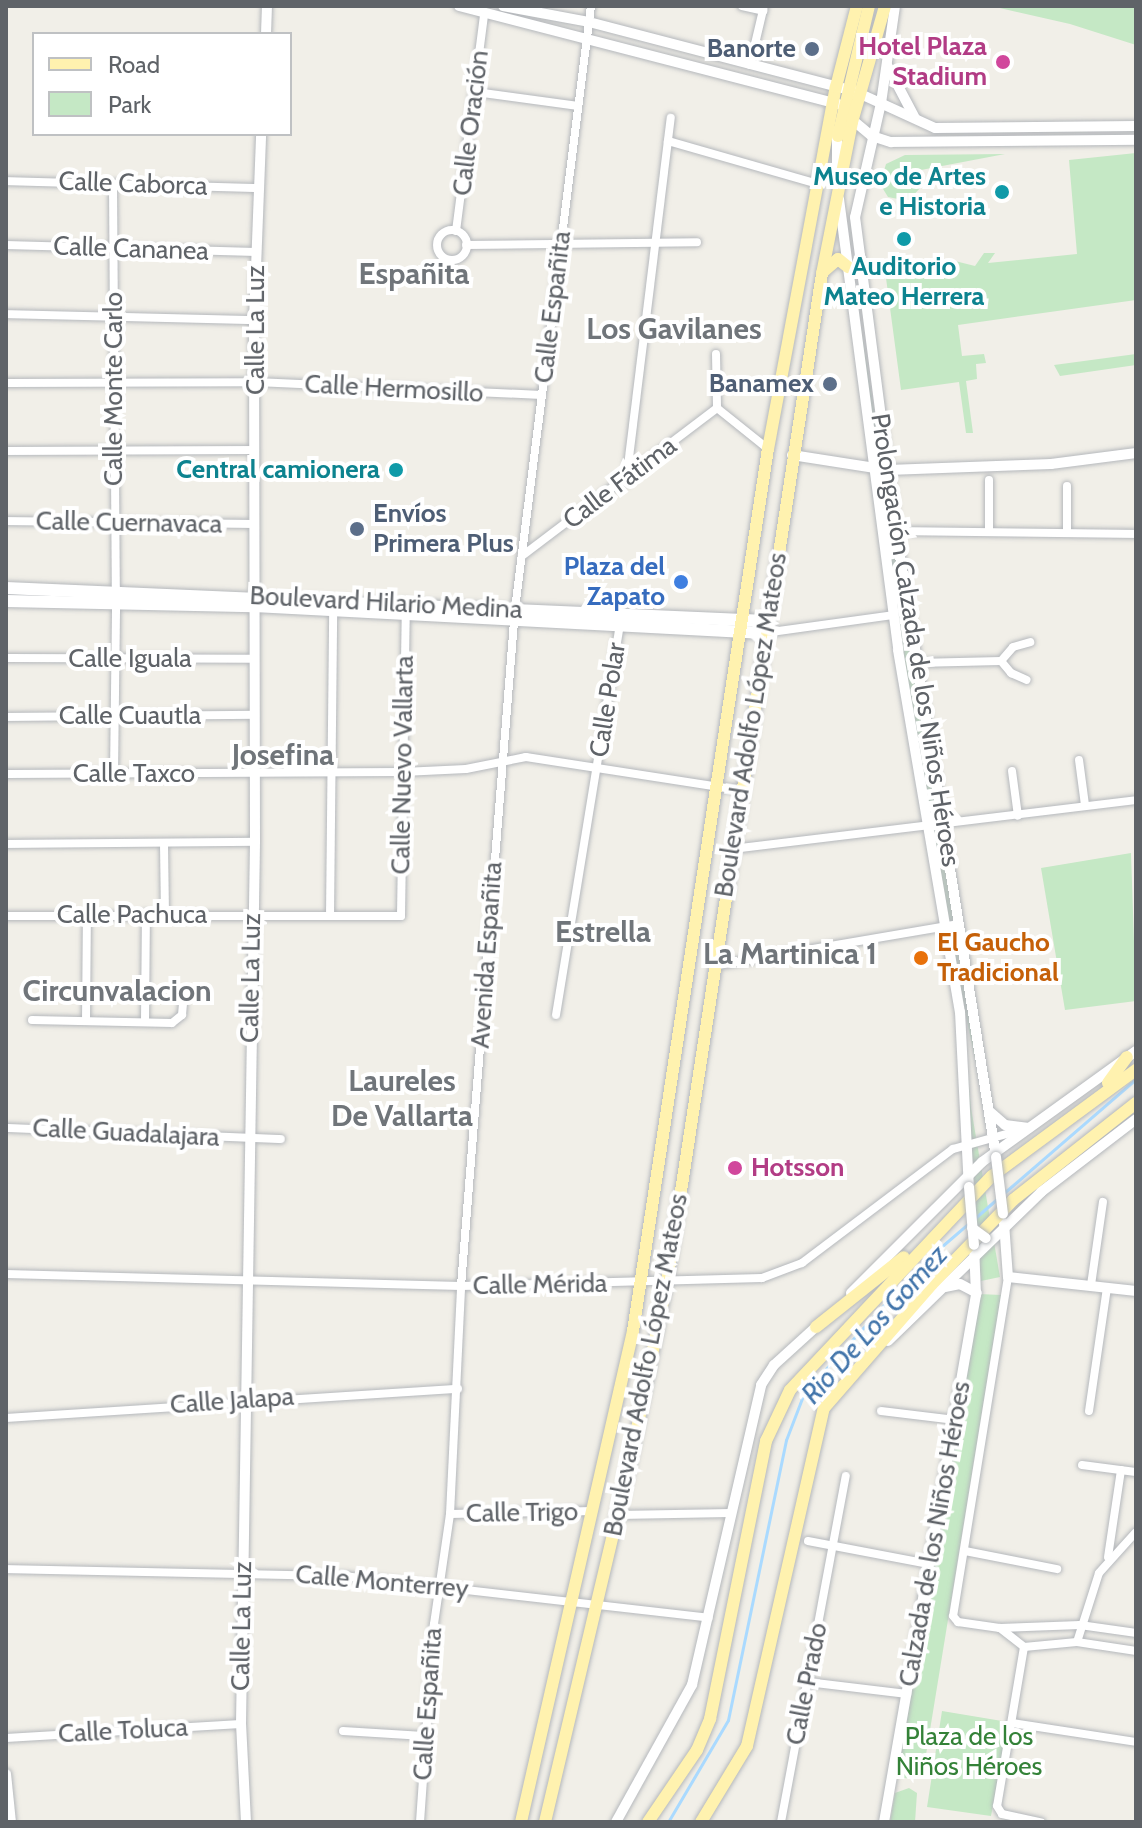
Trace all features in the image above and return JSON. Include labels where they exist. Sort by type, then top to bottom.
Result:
[{"type":"main road","name":"Boulevard Adolfo López Mateos","points":[[521,1822],[594,1511],[642,1283],[768,449],[818,184],[844,92],[857,6]]},
{"type":"main road","points":[[838,136],[844,110],[844,92],[869,6]]},
{"type":"main road","name":"Boulevard Adolfo López Mateos","points":[[545,1822],[618,1515],[667,1282],[792,455],[837,187],[852,122],[844,92],[885,6]]},
{"type":"main road","points":[[822,274],[838,259],[848,267]]},
{"type":"main road","name":"Boulevard Hilario Medina","points":[[6,588],[116,600]]},
{"type":"main road","name":"Boulevard Hilario Medina","points":[[6,601],[254,602],[768,628]]},
{"type":"main road","name":"Boulevard Hilario Medina","points":[[254,602],[333,611],[515,614],[619,629],[740,626]]},
{"type":"main road","points":[[648,1822],[697,1750],[710,1719],[771,1423],[808,1369],[952,1215],[992,1176],[1109,1082],[1132,1054]]},
{"type":"main road","points":[[992,1176],[1136,1070]]},
{"type":"main road","points":[[701,1822],[739,1764],[755,1721],[820,1418],[833,1395],[1013,1200],[1136,1103]]},
{"type":"main road","points":[[656,1186],[681,1190]]},
{"type":"main road","points":[[816,1327],[952,1215]]},
{"type":"street","points":[[266,32],[267,6]]},
{"type":"street","points":[[459,6],[484,16],[713,61],[844,92]]},
{"type":"street","points":[[503,6],[589,22],[713,61],[750,65],[881,103],[916,120],[954,129],[1136,126]]},
{"type":"street","name":"Calle Españita","points":[[515,614],[591,6]]},
{"type":"street","points":[[742,6],[764,9],[750,65]]},
{"type":"street","name":"Prolongación Calzada de los Niños Héroes","points":[[895,6],[884,57],[881,103],[855,217],[896,531],[996,1155],[1008,1277]]},
{"type":"street","name":"Calle Oración","points":[[456,231],[484,16]]},
{"type":"street","points":[[884,57],[916,120]]},
{"type":"street","points":[[476,92],[578,106]]},
{"type":"street","name":"Prolongación Calzada de los Niños Héroes","points":[[844,92],[838,136],[837,187],[893,615],[946,926],[966,1076],[966,1143],[977,1293]]},
{"type":"street","points":[[844,110],[852,122],[872,136],[902,142],[1136,140]]},
{"type":"street","points":[[626,482],[653,241],[671,118]]},
{"type":"street","name":"Calle La Luz","points":[[246,1822],[241,1724],[242,1571],[248,1399],[247,1139],[255,842],[254,320],[261,136]]},
{"type":"street","points":[[668,141],[818,184]]},
{"type":"street","name":"Calle Caborca","points":[[6,181],[259,188]]},
{"type":"street","name":"Calle Monte Carlo","points":[[113,184],[114,775]]},
{"type":"street","points":[[456,231],[466,245],[456,259],[440,253],[441,234],[456,231]]},
{"type":"street","points":[[466,245],[697,242]]},
{"type":"street","name":"Calle Cananea","points":[[6,245],[256,252]]},
{"type":"street","points":[[6,314],[254,320]]},
{"type":"street","points":[[716,354],[717,408],[768,449]]},
{"type":"street","name":"Calle Hermosillo","points":[[6,383],[256,382],[542,395]]},
{"type":"street","name":"Calle Fátima","points":[[522,556],[626,482],[717,408]]},
{"type":"street","points":[[6,451],[254,450]]},
{"type":"street","points":[[792,455],[888,470],[1051,464],[1136,453]]},
{"type":"street","points":[[989,480],[989,532]]},
{"type":"street","points":[[1067,486],[1067,533]]},
{"type":"street","name":"Calle Cuernavaca","points":[[6,521],[252,524]]},
{"type":"street","points":[[896,531],[1136,534]]},
{"type":"street","points":[[330,915],[333,611]]},
{"type":"street","name":"Calle Nuevo Vallarta","points":[[401,916],[406,613]]},
{"type":"street","name":"Avenida Españita","points":[[439,1587],[450,1514],[461,1286],[515,614]]},
{"type":"street","points":[[768,628],[893,615]]},
{"type":"street","name":"Calle Polar","points":[[556,1015],[619,629]]},
{"type":"street","points":[[1001,661],[1013,647],[1030,642]]},
{"type":"street","name":"Calle Iguala","points":[[6,658],[254,659]]},
{"type":"street","points":[[916,663],[1001,661],[1027,680]]},
{"type":"street","name":"Calle Cuautla","points":[[6,717],[255,715]]},
{"type":"street","name":"Calle Taxco","points":[[6,774],[403,772],[466,769],[526,757],[597,771],[740,790]]},
{"type":"street","points":[[1079,760],[1085,805]]},
{"type":"street","points":[[1012,771],[1018,816]]},
{"type":"street","points":[[731,849],[929,824],[943,827],[1136,800]]},
{"type":"street","points":[[6,844],[255,842]]},
{"type":"street","points":[[164,843],[165,914]]},
{"type":"street","points":[[145,1022],[146,914]]},
{"type":"street","points":[[86,1021],[87,915]]},
{"type":"street","name":"Calle Pachuca","points":[[6,916],[401,916]]},
{"type":"street","points":[[713,966],[959,924]]},
{"type":"street","points":[[32,1020],[177,1021],[184,992]]},
{"type":"street","points":[[616,1822],[685,1702],[709,1618],[761,1385],[774,1365],[968,1175],[1132,1054]]},
{"type":"street","points":[[989,1110],[1005,1125],[1029,1128]]},
{"type":"street","points":[[875,1351],[943,1287],[1004,1220],[1136,1119]]},
{"type":"street","name":"Calle Guadalajara","points":[[6,1128],[281,1139]]},
{"type":"street","name":"Calle Mérida","points":[[6,1274],[461,1286],[762,1278],[791,1271],[966,1143],[1029,1128]]},
{"type":"street","points":[[1091,1285],[1103,1202]]},
{"type":"street","points":[[972,1228],[988,1239]]},
{"type":"street","points":[[1008,1277],[1136,1291]]},
{"type":"street","name":"Calzada de los Niños Héroes","points":[[1000,1628],[958,1622],[953,1616],[1008,1277]]},
{"type":"street","points":[[943,1287],[960,1284],[977,1293]]},
{"type":"street","points":[[1089,1411],[1107,1287]]},
{"type":"street","name":"Calzada de los Niños Héroes","points":[[884,1822],[977,1293]]},
{"type":"street","name":"Calle Jalapa","points":[[6,1418],[248,1399],[458,1389]]},
{"type":"street","points":[[881,1411],[955,1420]]},
{"type":"street","points":[[1082,1465],[1136,1472]]},
{"type":"street","points":[[1077,1642],[1080,1625],[1108,1557],[1121,1470]]},
{"type":"street","name":"Calle Prado","points":[[781,1822],[846,1476]]},
{"type":"street","name":"Calle Trigo","points":[[450,1514],[594,1511]]},
{"type":"street","points":[[618,1515],[731,1513]]},
{"type":"street","points":[[1108,1557],[1136,1532]]},
{"type":"street","points":[[808,1541],[929,1564]]},
{"type":"street","points":[[965,1551],[1057,1569]]},
{"type":"street","name":"Calle Monterrey","points":[[6,1569],[242,1571],[439,1587],[709,1618]]},
{"type":"street","name":"Calle Españita","points":[[420,1822],[424,1736],[439,1587]]},
{"type":"street","points":[[1000,1628],[1080,1625],[1136,1633]]},
{"type":"street","points":[[1000,1628],[1024,1647],[1077,1642],[1136,1651]]},
{"type":"street","points":[[1024,1647],[997,1806],[1002,1814],[1041,1822]]},
{"type":"street","points":[[807,1682],[907,1694]]},
{"type":"street","points":[[1012,1723],[1136,1742]]},
{"type":"street","name":"Calle Toluca","points":[[6,1738],[241,1724]]},
{"type":"street","points":[[343,1731],[424,1736]]},
{"type":"street","points":[[6,1774],[11,1822]]},
{"type":"green space","points":[[991,6],[1136,6],[1136,45],[1070,24]]},
{"type":"green space","points":[[1136,153],[1136,300],[958,325],[962,356],[984,354],[986,363],[976,364],[977,379],[966,381],[973,433],[966,433],[959,382],[901,390],[886,278],[945,271],[951,260],[975,266],[984,253],[995,253],[988,263],[1077,254],[1069,160]]},
{"type":"green space","points":[[1005,154],[921,170],[922,186],[908,201],[888,197],[880,184],[886,164],[905,155]]},
{"type":"green space","points":[[855,289],[980,1082],[960,988],[971,1108],[1000,1277],[981,1281],[957,1026],[909,712]]},
{"type":"green space","points":[[1136,354],[1136,365],[1060,376],[1054,365]]},
{"type":"green space","points":[[1131,853],[1136,1001],[1065,1010],[1041,868]]},
{"type":"green space","points":[[979,1294],[1001,1295],[923,1773],[917,1779],[904,1778],[898,1772]]},
{"type":"green space","name":"Plaza de los Niños Héroes","points":[[942,1711],[1008,1722],[991,1816],[927,1807]]},
{"type":"green space","points":[[909,1788],[917,1793],[915,1822],[890,1822],[895,1793]]},
{"type":"waterway","name":"Rio De Los Gomez","points":[[1005,1192],[1136,1079]]},
{"type":"waterway","name":"Rio De Los Gomez","points":[[975,1218],[999,1197]]},
{"type":"waterway","name":"Rio De Los Gomez","points":[[668,1822],[728,1720],[786,1440],[804,1393],[920,1265],[969,1223]]},
{"type":"place","name":"Banorte","points":[[812,49]]},
{"type":"place","name":"Hotel Plaza Stadium","points":[[1003,62]]},
{"type":"place","name":"Museo de Artes e Historia","points":[[1002,192]]},
{"type":"place","name":"Auditorio Mateo Herrera","points":[[904,239]]},
{"type":"place","name":"Banamex","points":[[830,384]]},
{"type":"place","name":"Central camionera","points":[[396,470]]},
{"type":"place","name":"Envíos Primera Plus","points":[[357,529]]},
{"type":"place","name":"Plaza del Zapato","points":[[681,582]]},
{"type":"place","name":"El Gaucho Tradicional","points":[[921,958]]},
{"type":"place","name":"Hotsson","points":[[735,1168]]},
{"type":"district","name":"Españita","points":[[414,274]]},
{"type":"district","name":"Los Gavilanes","points":[[674,329]]},
{"type":"district","name":"Josefina","points":[[283,755]]},
{"type":"district","name":"Estrella","points":[[603,932]]},
{"type":"district","name":"La Martinica 1","points":[[790,954]]},
{"type":"district","name":"Circunvalacion","points":[[117,991]]},
{"type":"district","name":"Laureles De Vallarta","points":[[402,1098]]}]
